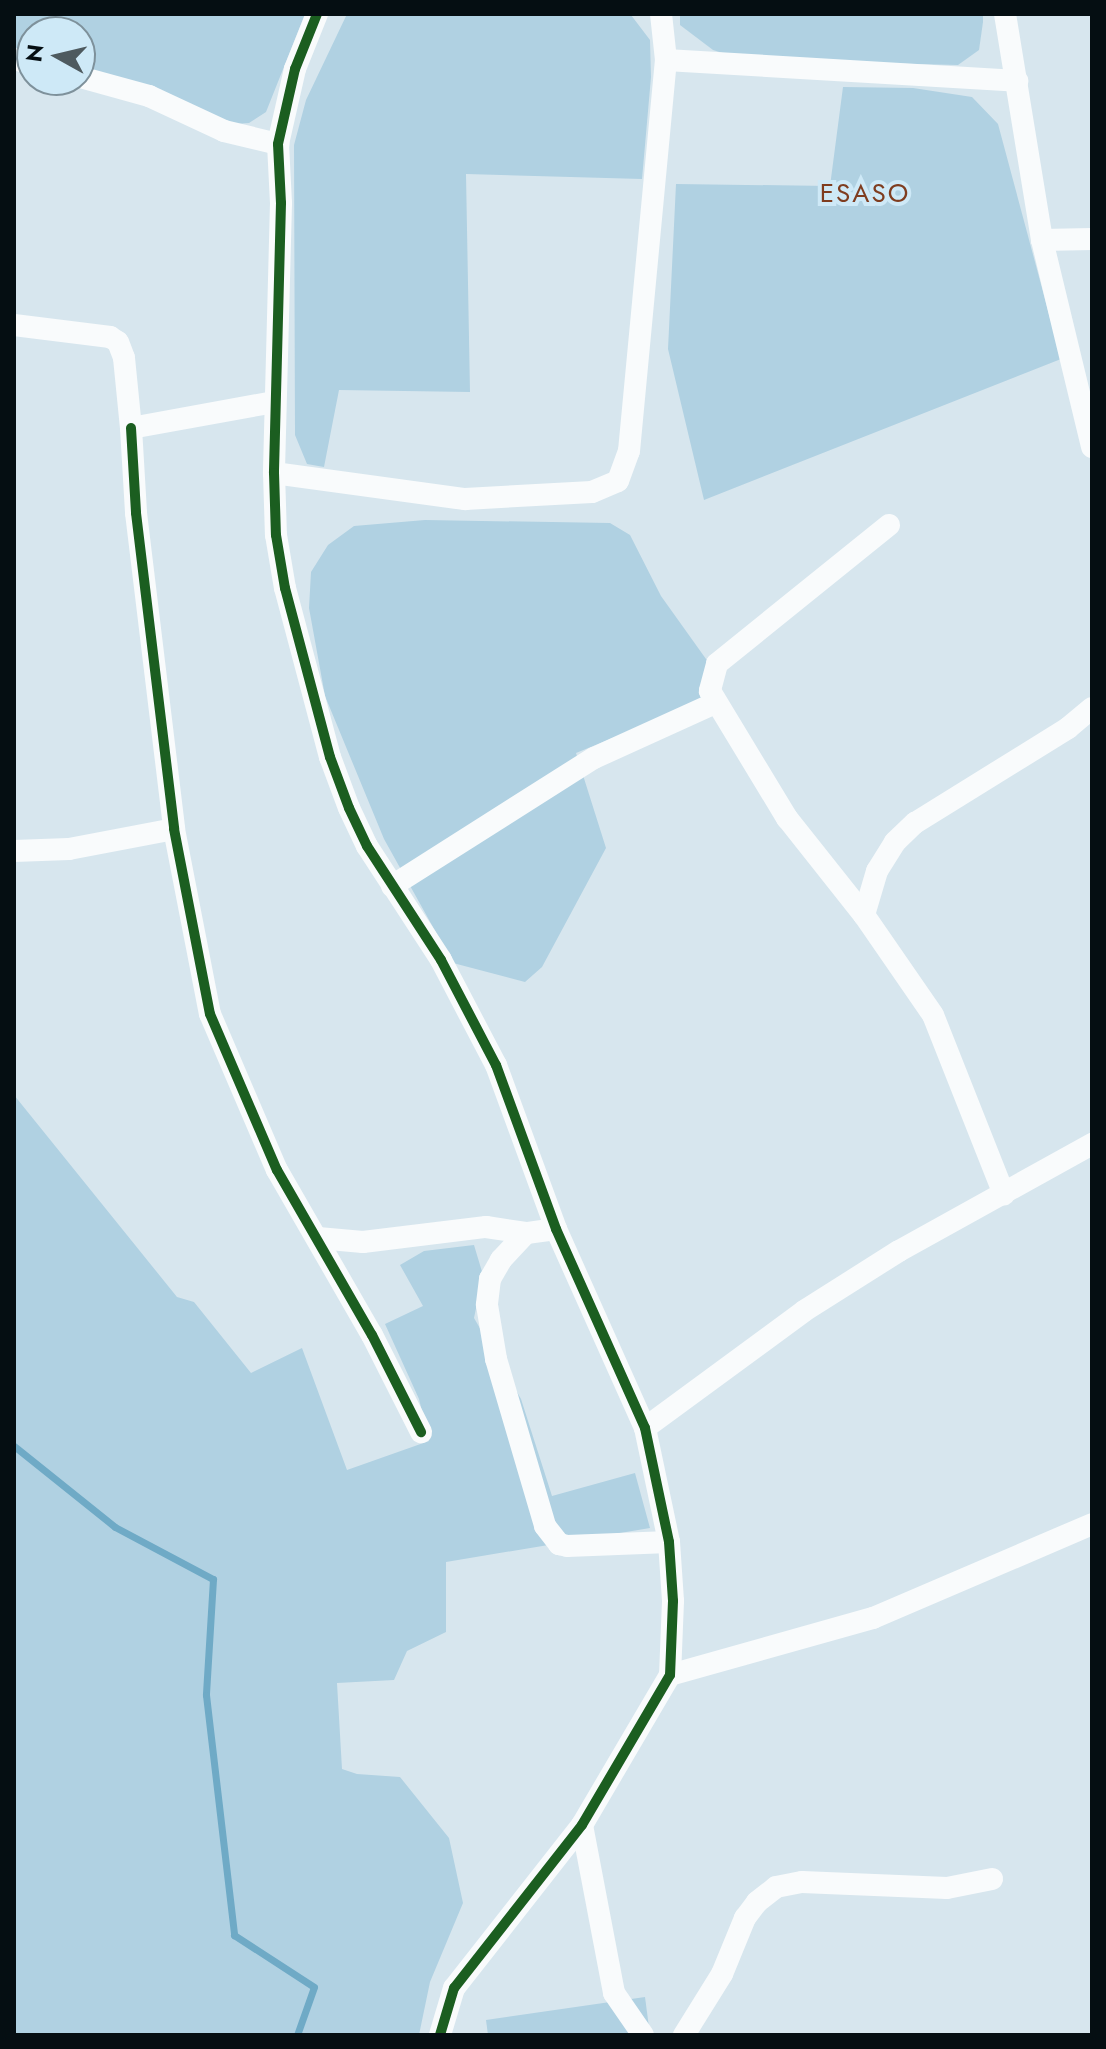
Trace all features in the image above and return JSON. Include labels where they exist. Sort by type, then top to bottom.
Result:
[{"type":"street","points":[[317,14],[295,69],[278,144],[281,203],[274,473],[276,535],[285,588],[330,757],[367,846],[441,960],[496,1065],[556,1229],[645,1428],[669,1542],[673,1601],[670,1675],[582,1825],[525,1902],[473,1960],[446,2004],[440,2035]]},
{"type":"street","points":[[274,473],[476,499],[592,492],[618,481],[629,451],[666,60],[661,14]]},
{"type":"street","points":[[1005,14],[1042,240],[1092,447]]},
{"type":"street","points":[[666,60],[1017,81]]},
{"type":"street","points":[[96,81],[149,96],[224,131],[278,144]]},
{"type":"street","points":[[1042,240],[1092,239]]},
{"type":"street","points":[[14,325],[110,337],[118,342],[124,358],[136,513],[174,829],[210,1014],[277,1170],[318,1238],[421,1432]]},
{"type":"street","points":[[131,428],[274,402]]},
{"type":"street","points":[[889,525],[717,664],[710,683],[715,703],[787,818],[864,915],[933,1015],[1004,1194]]},
{"type":"street","points":[[392,886],[594,758],[715,703]]},
{"type":"street","points":[[864,915],[877,871],[895,842],[915,823],[1068,728],[1092,708]]},
{"type":"street","points":[[14,851],[69,849],[174,829]]},
{"type":"street","points":[[645,1428],[804,1311],[899,1251],[1092,1144]]},
{"type":"street","points":[[318,1238],[363,1242],[486,1227],[526,1233],[556,1229]]},
{"type":"street","points":[[526,1233],[495,1270],[487,1305],[496,1359],[545,1526],[559,1544],[567,1546],[669,1542]]},
{"type":"street","points":[[670,1675],[873,1618],[1092,1524]]},
{"type":"street","points":[[582,1825],[611,1983],[625,2012],[643,2035]]},
{"type":"street","points":[[684,2035],[722,1974],[745,1918],[757,1902],[776,1887],[802,1882],[947,1888],[992,1879]]},
{"type":"shaded area","points":[[14,14],[305,14],[266,112],[249,123],[235,124],[96,76],[96,16],[16,16],[14,47]]},
{"type":"shaded area","points":[[347,14],[631,15],[650,40],[651,77],[642,179],[466,174],[470,392],[339,390],[324,467],[307,464],[295,435],[294,145],[306,100]]},
{"type":"shaded area","points":[[680,14],[983,14],[983,22],[979,50],[958,65],[745,60],[713,50],[680,25]]},
{"type":"shaded area","points":[[843,87],[913,88],[972,97],[998,124],[1061,359],[704,500],[668,349],[676,184],[830,186]]},
{"type":"shaded area","points":[[425,520],[610,523],[630,535],[661,596],[716,673],[706,700],[576,753],[606,848],[542,967],[525,982],[453,963],[384,839],[325,696],[309,608],[311,572],[328,545],[354,526]]},
{"type":"shaded area","points":[[14,1095],[177,1297],[194,1302],[251,1373],[302,1348],[347,1470],[429,1441],[419,1399],[385,1324],[423,1306],[400,1265],[424,1251],[474,1245],[483,1275],[474,1318],[521,1399],[552,1496],[635,1473],[650,1528],[446,1562],[446,1632],[407,1651],[394,1680],[337,1683],[342,1769],[357,1774],[400,1777],[449,1838],[463,1903],[430,1982],[419,2035],[14,2035]]},
{"type":"shaded area","points":[[645,1997],[650,2035],[488,2035],[486,2020]]},
{"type":"waterway","points":[[14,1446],[115,1527],[213,1579],[206,1695],[234,1935],[314,1987],[297,2035]]},
{"type":"cycle path","points":[[317,14],[295,69],[278,144],[281,203],[274,473],[276,535],[285,588],[330,757],[349,808],[367,846],[441,960],[496,1065],[556,1229],[645,1428],[669,1542],[673,1601],[670,1675],[582,1825],[454,1988],[440,2035]]},
{"type":"cycle path","points":[[131,428],[136,513],[174,829],[210,1014],[277,1170],[372,1335],[421,1432]]},
{"type":"district","name":"ESASO","points":[[865,194]]}]
